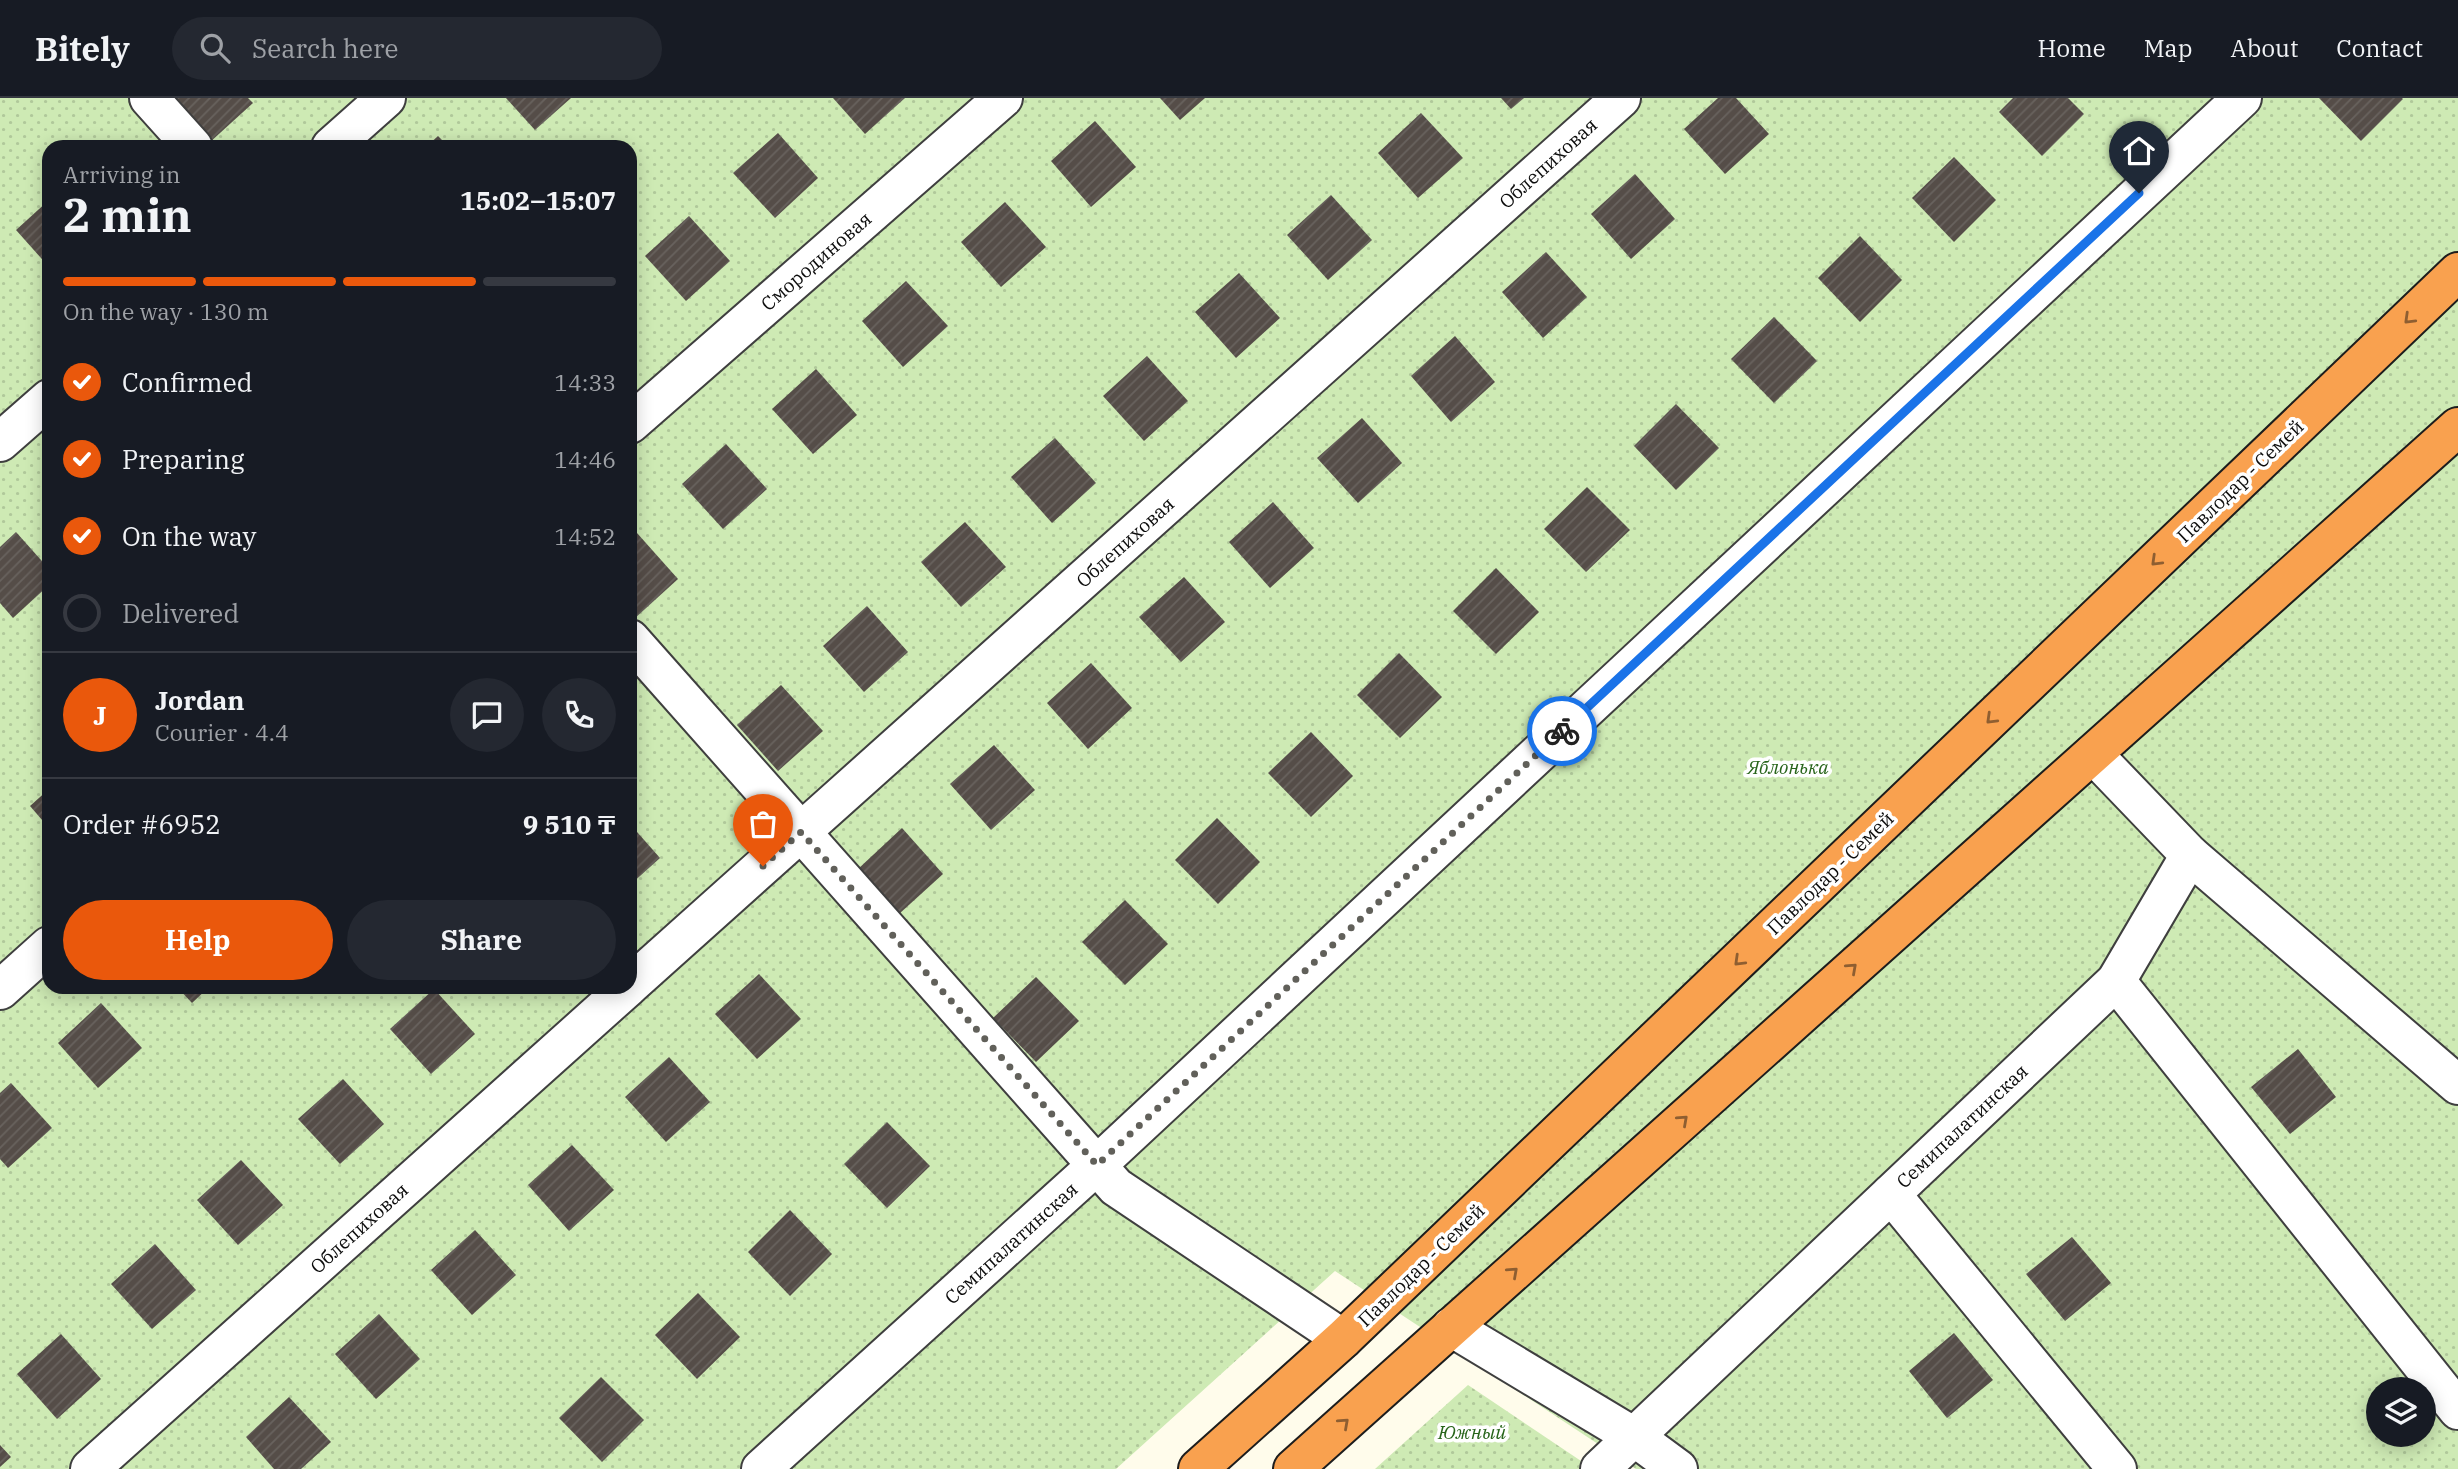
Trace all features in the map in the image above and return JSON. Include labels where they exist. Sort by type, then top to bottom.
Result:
[{"type":"highway","name":"Павлодар - Семей","points":[[1198,1469],[1343,1339],[2458,272]]},
{"type":"highway","points":[[1293,1469],[2458,426]]},
{"type":"street","points":[[149,98],[186,140]]},
{"type":"street","points":[[339,140],[386,98]]},
{"type":"street","name":"Смородиновая","points":[[637,418],[1003,98]]},
{"type":"street","name":"Облепиховая","points":[[637,979],[1621,98]]},
{"type":"street","name":"Семипалатинская","points":[[761,1469],[1097,1165],[2242,98]]},
{"type":"street","points":[[0,442],[42,405]]},
{"type":"street","points":[[637,647],[1116,1187],[1343,1339]]},
{"type":"street","points":[[2093,754],[2190,855],[2458,1085]]},
{"type":"street","name":"Семипалатинская","points":[[1600,1469],[1636,1438],[2116,981],[2190,855]]},
{"type":"street","points":[[0,990],[42,952]]},
{"type":"street","points":[[2116,981],[2458,1410]]},
{"type":"street","name":"Облепиховая","points":[[90,1469],[620,994]]},
{"type":"street","points":[[1891,1194],[2117,1469]]},
{"type":"street","points":[[1451,1327],[1636,1438],[1678,1469]]},
{"type":"green space","name":"Яблонька","points":[[0,98],[2458,98],[2458,1469],[1636,1469],[1335,1271],[1116,1469],[0,1469]]},
{"type":"green space","name":"Южный","points":[[1468,1385],[1593,1469],[1375,1469]]},
{"type":"building","points":[[168,98],[248,98],[253,103],[212,140],[206,140]]},
{"type":"building","points":[[506,98],[571,98],[535,130]]},
{"type":"building","points":[[833,98],[905,98],[865,134]]},
{"type":"building","points":[[1160,98],[1205,98],[1180,120]]},
{"type":"building","points":[[1501,98],[1524,98],[1511,109]]},
{"type":"building","points":[[1718,98],[1736,98],[1769,134],[1725,174],[1684,129]]},
{"type":"building","points":[[2013,98],[2068,98],[2084,114],[2042,156],[1999,112]]},
{"type":"building","points":[[2319,98],[2402,98],[2403,99],[2361,141]]},
{"type":"building","points":[[1421,113],[1463,158],[1418,198],[1378,153]]},
{"type":"building","points":[[1095,121],[1136,167],[1091,207],[1051,161]]},
{"type":"building","points":[[778,133],[818,178],[775,218],[733,173]]},
{"type":"building","points":[[1954,157],[1996,200],[1954,242],[1912,198]]},
{"type":"building","points":[[1635,174],[1675,219],[1631,259],[1591,214]]},
{"type":"building","points":[[1331,195],[1372,240],[1328,280],[1287,235]]},
{"type":"building","points":[[1005,202],[1046,247],[1001,287],[961,242]]},
{"type":"building","points":[[42,206],[42,259],[16,230]]},
{"type":"building","points":[[689,216],[730,261],[686,301],[645,256]]},
{"type":"building","points":[[1860,236],[1902,280],[1860,322],[1818,278]]},
{"type":"building","points":[[1546,252],[1587,297],[1543,338],[1502,292]]},
{"type":"building","points":[[1239,273],[1280,318],[1236,358],[1195,312]]},
{"type":"building","points":[[906,281],[948,326],[903,367],[862,321]]},
{"type":"building","points":[[1774,317],[1817,361],[1774,403],[1731,359]]},
{"type":"building","points":[[1455,336],[1495,382],[1451,422],[1411,376]]},
{"type":"building","points":[[1147,356],[1188,401],[1144,441],[1103,396]]},
{"type":"building","points":[[816,369],[857,415],[813,454],[772,409]]},
{"type":"building","points":[[1676,404],[1719,448],[1676,490],[1634,446]]},
{"type":"building","points":[[1362,418],[1402,463],[1358,503],[1317,458]]},
{"type":"building","points":[[1055,438],[1096,483],[1052,523],[1011,477]]},
{"type":"building","points":[[726,444],[767,489],[723,529],[682,484]]},
{"type":"building","points":[[1587,487],[1630,530],[1586,572],[1544,529]]},
{"type":"building","points":[[1273,502],[1314,548],[1270,588],[1229,542]]},
{"type":"building","points":[[965,522],[1006,567],[961,607],[921,562]]},
{"type":"building","points":[[16,532],[42,561],[42,591],[13,618],[0,603],[0,547]]},
{"type":"building","points":[[637,533],[678,579],[637,616]]},
{"type":"building","points":[[1496,568],[1539,612],[1496,654],[1453,611]]},
{"type":"building","points":[[1184,577],[1225,622],[1181,662],[1139,617]]},
{"type":"building","points":[[867,606],[908,652],[864,692],[823,646]]},
{"type":"building","points":[[1399,653],[1442,697],[1400,738],[1357,695]]},
{"type":"building","points":[[1091,663],[1132,708],[1088,749],[1047,703]]},
{"type":"building","points":[[781,685],[823,731],[778,771],[737,725]]},
{"type":"building","points":[[1311,732],[1353,776],[1311,817],[1268,773]]},
{"type":"building","points":[[994,745],[1035,790],[991,830],[950,784]]},
{"type":"building","points":[[42,795],[42,820],[30,806]]},
{"type":"building","points":[[1217,818],[1260,862],[1218,904],[1175,860]]},
{"type":"building","points":[[902,828],[943,874],[899,914],[858,869]]},
{"type":"building","points":[[637,832],[660,858],[637,879]]},
{"type":"building","points":[[1125,900],[1168,944],[1125,985],[1082,942]]},
{"type":"building","points":[[759,974],[801,1019],[757,1059],[715,1014]]},
{"type":"building","points":[[1036,977],[1079,1021],[1036,1062],[993,1018]]},
{"type":"building","points":[[184,994],[202,994],[192,1003]]},
{"type":"building","points":[[428,994],[439,994],[475,1034],[431,1074],[390,1029]]},
{"type":"building","points":[[101,1003],[142,1048],[98,1088],[58,1043]]},
{"type":"building","points":[[2298,1049],[2336,1097],[2290,1134],[2251,1087]]},
{"type":"building","points":[[669,1057],[710,1102],[666,1142],[625,1097]]},
{"type":"building","points":[[343,1079],[384,1124],[340,1164],[298,1119]]},
{"type":"building","points":[[11,1083],[52,1128],[8,1168],[0,1159],[0,1093]]},
{"type":"building","points":[[887,1122],[930,1166],[887,1208],[844,1164]]},
{"type":"building","points":[[572,1145],[614,1190],[569,1231],[528,1185]]},
{"type":"building","points":[[241,1160],[283,1205],[238,1245],[197,1200]]},
{"type":"building","points":[[790,1210],[832,1254],[790,1296],[748,1252]]},
{"type":"building","points":[[475,1230],[516,1275],[472,1315],[431,1270]]},
{"type":"building","points":[[2072,1237],[2111,1283],[2065,1321],[2026,1274]]},
{"type":"building","points":[[155,1244],[196,1290],[152,1329],[111,1284]]},
{"type":"building","points":[[698,1293],[740,1337],[697,1379],[655,1335]]},
{"type":"building","points":[[379,1314],[420,1359],[376,1399],[335,1354]]},
{"type":"building","points":[[1954,1333],[1993,1380],[1947,1418],[1909,1371]]},
{"type":"building","points":[[61,1334],[101,1379],[57,1419],[17,1374]]},
{"type":"building","points":[[601,1377],[644,1420],[602,1462],[559,1418]]},
{"type":"building","points":[[289,1397],[331,1442],[301,1469],[274,1469],[246,1437]]},
{"type":"building","points":[[0,1445],[11,1457],[0,1467]]},
{"type":"way so far","points":[[763,866],[801,832],[1097,1165],[1562,731]]},
{"type":"route","points":[[1562,731],[2139,193]]}]
